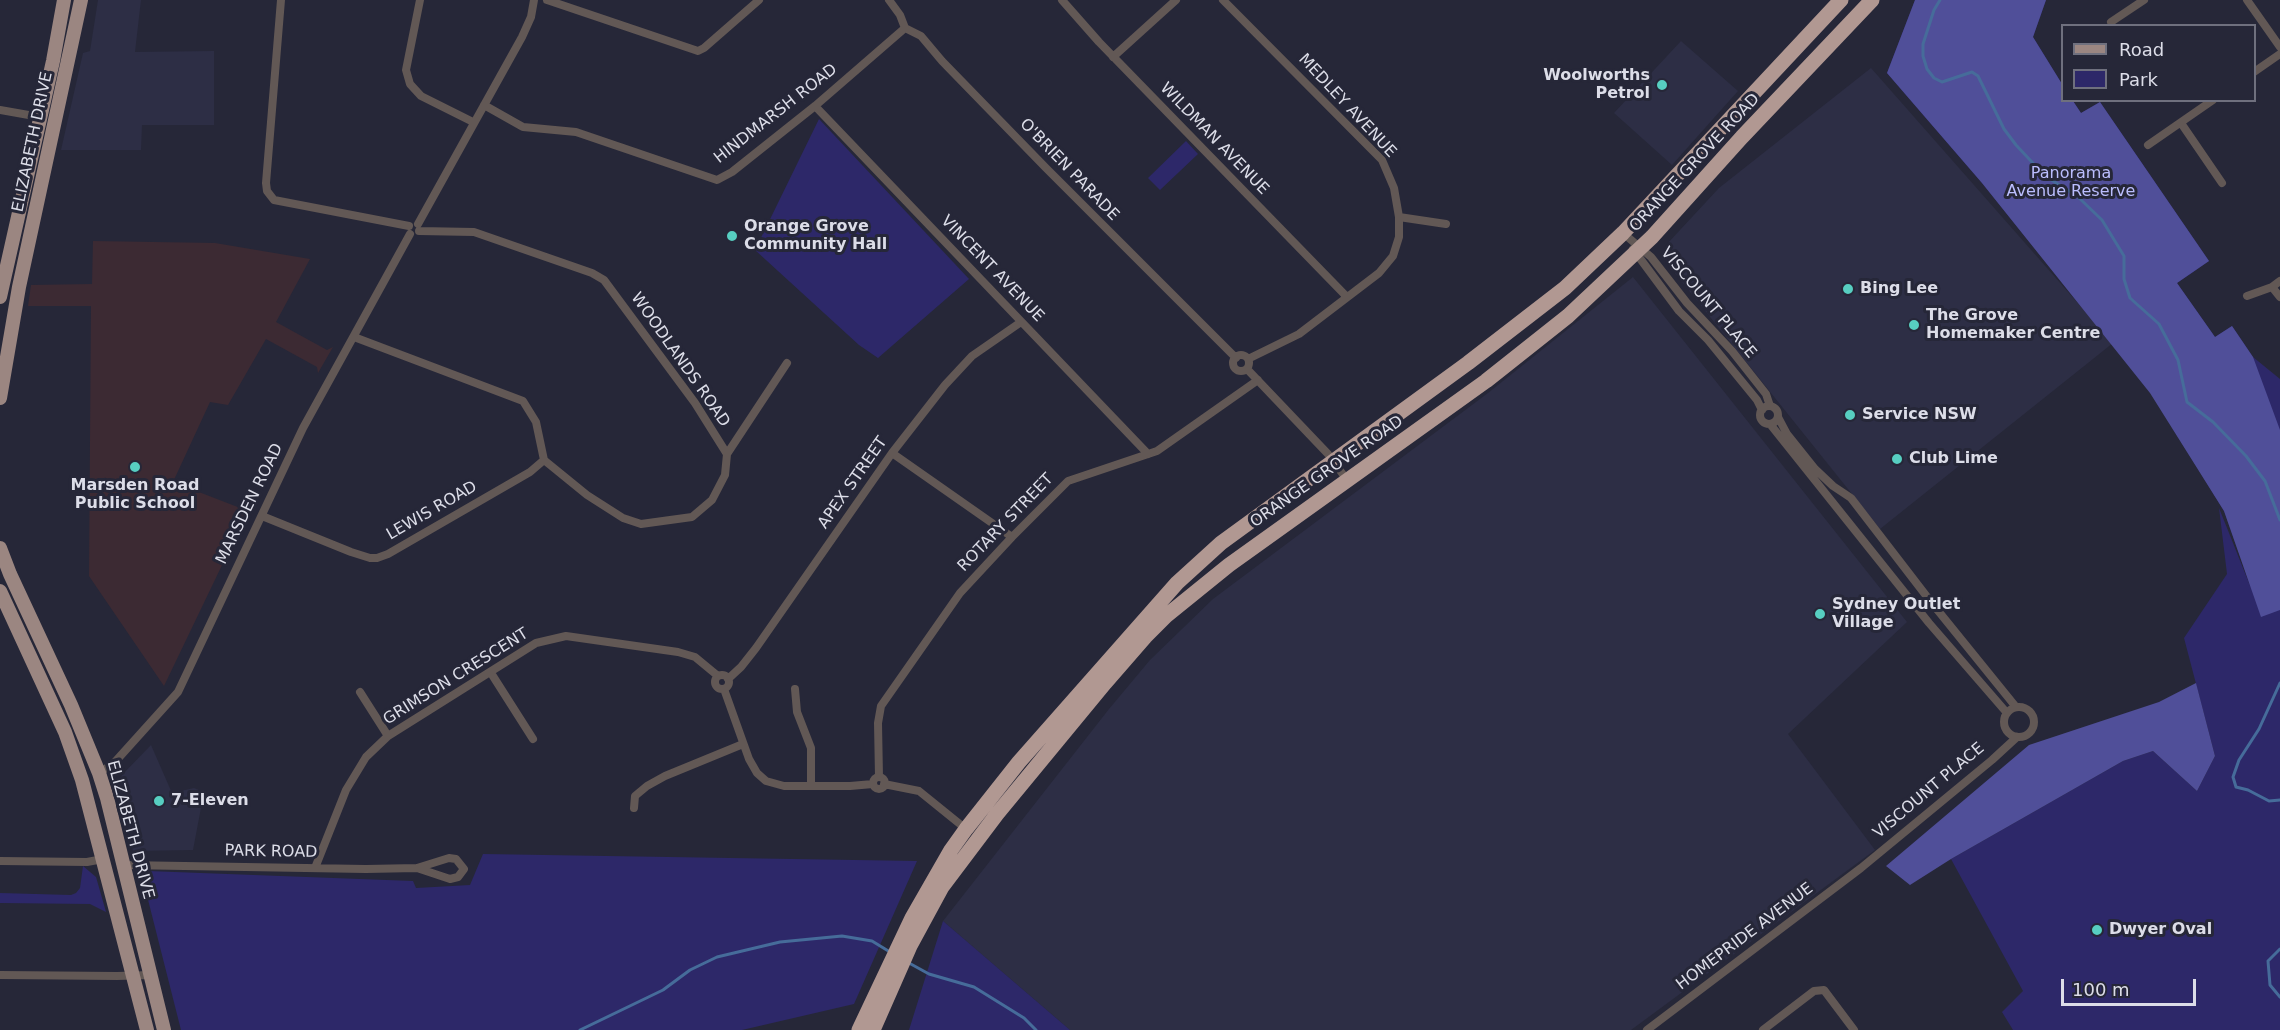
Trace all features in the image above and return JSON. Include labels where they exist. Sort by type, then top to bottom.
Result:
[{"type":"highway","name":"ORANGE GROVE ROAD","points":[[859,1030],[869,1007],[895,966],[933,880],[966,829],[1019,762],[1177,583],[1221,543],[1542,308],[1623,232],[1841,0]]},
{"type":"highway","name":"ORANGE GROVE ROAD","points":[[905,945],[969,848],[1082,710],[1166,616],[1229,565],[1493,375],[1568,316],[1639,251],[1742,137],[1872,0]]},
{"type":"highway","name":"ORANGE GROVE ROAD","points":[[873,1030],[890,989],[895,966]]},
{"type":"highway","points":[[883,1030],[890,989]]},
{"type":"highway","points":[[845,1030],[869,1007]]},
{"type":"main road","name":"ELIZABETH DRIVE","points":[[0,297],[53,62],[64,0]]},
{"type":"main road","name":"ELIZABETH DRIVE","points":[[0,398],[39,192],[81,0]]},
{"type":"main road","name":"ELIZABETH DRIVE","points":[[0,548],[87,741],[99,773],[110,809],[164,1030]]},
{"type":"main road","name":"ELIZABETH DRIVE","points":[[0,591],[65,732],[82,780],[147,1030]]},
{"type":"main road","points":[[82,780],[99,773]]},
{"type":"main road","points":[[103,859],[110,854],[111,849],[106,817],[110,809]]},
{"type":"street","name":"WOODLANDS ROAD","points":[[281,0],[266,183],[267,191],[274,200],[414,229],[474,232],[598,275],[610,287],[695,403],[727,454],[725,475],[712,500],[692,517],[641,524],[623,518],[587,495],[544,460]]},
{"type":"street","points":[[420,0],[406,70],[410,84],[421,96],[473,122]]},
{"type":"street","name":"MARSDEN ROAD","points":[[99,773],[114,763],[178,692],[303,428],[528,25],[534,0]]},
{"type":"street","points":[[547,0],[698,51],[759,0]]},
{"type":"street","name":"O'BRIEN PARADE","points":[[889,0],[900,15],[905,28],[921,36],[942,61],[1038,160],[1236,358]]},
{"type":"street","name":"WILDMAN AVENUE","points":[[1062,0],[1113,57],[1347,297]]},
{"type":"street","points":[[1113,57],[1176,0]]},
{"type":"street","name":"MEDLEY AVENUE","points":[[1223,0],[1382,160],[1394,188],[1399,217],[1399,237],[1393,256],[1379,273],[1299,334],[1247,364]]},
{"type":"street","points":[[2111,22],[2144,0]]},
{"type":"street","points":[[2247,0],[2280,47]]},
{"type":"street","name":"HINDMARSH ROAD","points":[[484,105],[523,127],[576,132],[717,180],[732,172],[815,105],[905,28]]},
{"type":"street","points":[[2256,71],[2280,54]]},
{"type":"street","points":[[2148,145],[2210,102]]},
{"type":"street","name":"VINCENT AVENUE","points":[[815,105],[1148,454]]},
{"type":"street","points":[[0,110],[40,117]]},
{"type":"street","points":[[2181,123],[2222,183]]},
{"type":"street","points":[[1399,217],[1446,224]]},
{"type":"street","name":"VISCOUNT PLACE","points":[[1623,232],[1639,251],[1679,311],[1708,340],[1766,408]]},
{"type":"street","points":[[2247,296],[2280,281]]},
{"type":"street","points":[[2272,286],[2280,297]]},
{"type":"street","name":"APEX STREET","points":[[728,679],[756,648],[892,453],[945,385],[972,356],[1021,322]]},
{"type":"street","points":[[354,337],[523,401],[536,422],[544,460]]},
{"type":"street","points":[[1247,364],[1242,371],[1235,368],[1234,363],[1236,358],[1242,356],[1258,380],[1333,461],[1347,480]]},
{"type":"street","points":[[727,454],[787,363]]},
{"type":"street","name":"ROTARY STREET","points":[[879,782],[878,723],[881,706],[960,593],[1012,537],[1068,481],[1157,451],[1258,380]]},
{"type":"street","points":[[2007,713],[1929,623],[1770,424],[1761,418],[1766,408],[1776,409],[1787,434],[1815,469],[1833,486],[1851,498],[2016,707]]},
{"type":"street","points":[[1770,424],[1778,417]]},
{"type":"street","points":[[892,453],[1012,537]]},
{"type":"street","name":"LEWIS ROAD","points":[[262,516],[351,552],[377,558],[388,554],[530,472],[544,460]]},
{"type":"street","name":"GRIMSON CRESCENT","points":[[315,868],[346,790],[366,757],[388,736],[536,643],[566,636],[685,653],[703,662],[718,676]]},
{"type":"street","points":[[491,673],[533,739]]},
{"type":"street","points":[[724,675],[728,679],[729,684],[724,689],[718,688],[715,684],[718,676],[724,675]]},
{"type":"street","points":[[724,689],[753,768],[766,781],[776,785],[879,782],[919,790],[966,829]]},
{"type":"street","points":[[795,689],[797,712],[811,748],[811,785]]},
{"type":"street","points":[[360,692],[388,736]]},
{"type":"street","points":[[2016,707],[2030,712],[2034,722],[2030,731],[2022,736],[2008,732],[2004,723],[2007,713],[2016,707]]},
{"type":"street","name":"VISCOUNT PLACE","points":[[1861,868],[1992,760],[2017,736]]},
{"type":"street","points":[[634,808],[634,796],[647,786],[665,776],[743,744]]},
{"type":"street","name":"PARK ROAD","points":[[124,865],[417,867],[449,858],[456,859],[464,869],[458,877],[450,879],[417,867]]},
{"type":"street","points":[[0,861],[87,862],[103,859]]},
{"type":"street","name":"HOMEPRIDE AVENUE","points":[[1647,1030],[1861,868]]},
{"type":"street","points":[[0,975],[151,975]]},
{"type":"street","points":[[1763,1030],[1814,991],[1824,990],[1854,1030]]},
{"type":"shaded area","points":[[98,0],[141,0],[135,52],[214,51],[214,125],[142,125],[141,150],[61,150],[83,53],[90,51]]},
{"type":"shaded area","points":[[1681,41],[1738,91],[1672,165],[1614,113]]},
{"type":"shaded area","points":[[1871,68],[2113,343],[1880,529],[1670,267],[1664,255],[1667,244],[1719,188]]},
{"type":"shaded area","name":"Marsden Road Public School","points":[[93,241],[215,243],[310,259],[276,322],[327,350],[333,347],[318,373],[317,367],[266,339],[228,405],[210,402],[173,482],[248,511],[164,686],[89,576],[91,306],[28,306],[31,285],[92,284]]},
{"type":"shaded area","points":[[1633,277],[1907,622],[1788,734],[1875,850],[1631,1030],[1070,1030],[943,921],[1150,660],[1213,599],[1488,393]]},
{"type":"shaded area","points":[[151,745],[172,793],[194,788],[204,792],[193,850],[133,851],[118,798],[118,785],[122,775]]},
{"type":"green space","points":[[1915,0],[2046,0],[2033,37],[2061,82],[2061,102],[2074,102],[2081,113],[2100,102],[2209,261],[2177,283],[2215,337],[2232,326],[2253,357],[2280,379],[2280,1030],[2013,1030],[2002,1012],[2023,991],[1951,859],[2123,761],[2153,751],[2197,791],[2215,756],[2184,638],[2227,574],[2219,508],[2251,588],[2224,511],[2151,393],[1982,183],[1887,73]]},
{"type":"green space","name":"Panorama Avenue Reserve","points":[[1915,0],[2046,0],[2033,37],[2061,82],[2061,102],[2074,102],[2081,113],[2100,102],[2209,261],[2177,283],[2215,337],[2232,326],[2253,357],[2280,430],[2280,610],[2261,617],[2224,511],[2150,393],[1982,183],[1887,73]]},
{"type":"green space","points":[[819,119],[969,279],[878,358],[859,345],[755,250]]},
{"type":"green space","points":[[1186,141],[1198,154],[1160,190],[1148,178]]},
{"type":"green space","points":[[2196,683],[2215,756],[2197,791],[2153,751],[2123,761],[1951,859],[1910,885],[1886,866],[2029,745],[2159,702]]},
{"type":"green space","points":[[483,854],[917,861],[854,1004],[742,1030],[181,1030],[142,876],[148,871],[413,881],[416,888],[470,885]]},
{"type":"green space","points":[[83,866],[96,877],[106,912],[90,904],[0,903],[0,893],[71,895],[80,888]]},
{"type":"green space","points":[[943,921],[1070,1030],[909,1030]]},
{"type":"waterway","points":[[1940,0],[1934,10],[1923,44],[1923,56],[1927,69],[1934,78],[1942,82],[1972,72],[1978,76],[2004,129],[2016,145],[2045,176],[2077,196],[2102,220],[2124,256],[2124,279],[2130,298],[2159,324],[2178,360],[2187,402],[2213,422],[2246,456],[2265,481],[2280,520]]},
{"type":"waterway","points":[[2280,683],[2259,729],[2239,760],[2233,777],[2236,787],[2248,790],[2269,801],[2280,800]]},
{"type":"waterway","points":[[580,1030],[663,990],[690,970],[717,957],[780,942],[842,936],[872,941],[890,952]]},
{"type":"waterway","points":[[2280,949],[2268,961],[2270,985],[2280,997]]},
{"type":"waterway","points":[[909,963],[929,974],[974,987],[1024,1018],[1036,1030]]},
{"type":"place","name":"Woolworths Petrol","points":[[1662,85]]},
{"type":"place","name":"Orange Grove Community Hall","points":[[732,236]]},
{"type":"place","name":"Bing Lee","points":[[1848,289]]},
{"type":"place","name":"The Grove Homemaker Centre","points":[[1914,325]]},
{"type":"place","name":"Service NSW","points":[[1850,415]]},
{"type":"place","name":"Club Lime","points":[[1897,459]]},
{"type":"place","name":"Marsden Road Public School","points":[[135,467]]},
{"type":"place","name":"Sydney Outlet Village","points":[[1820,614]]},
{"type":"place","name":"7-Eleven","points":[[159,801]]},
{"type":"place","name":"Dwyer Oval","points":[[2097,930]]}]
